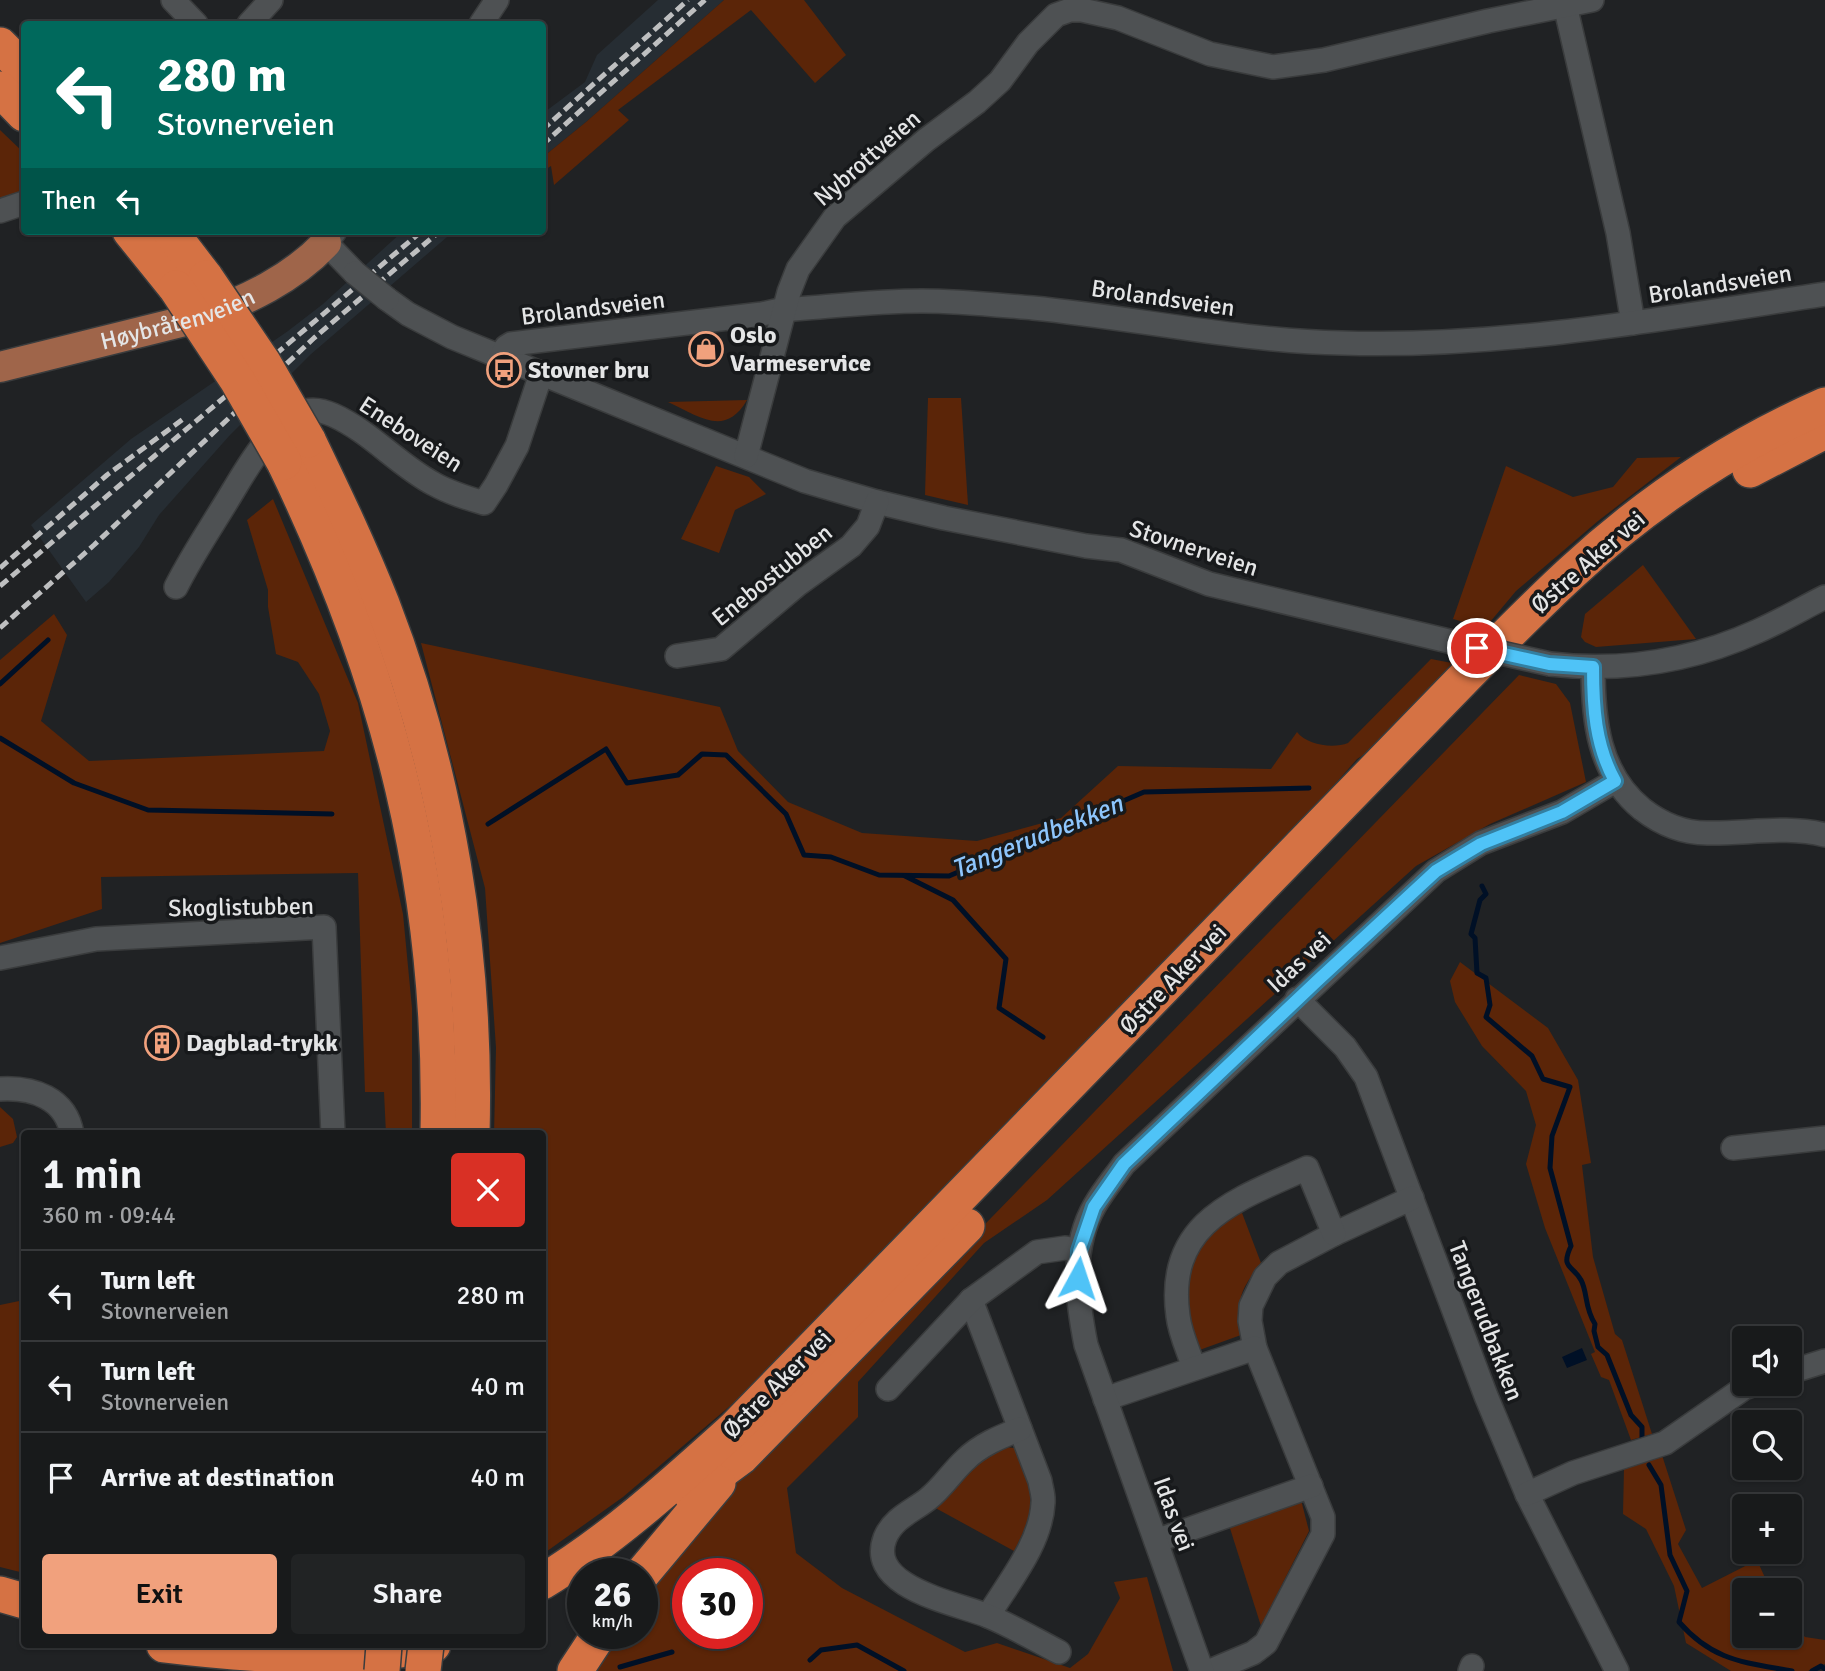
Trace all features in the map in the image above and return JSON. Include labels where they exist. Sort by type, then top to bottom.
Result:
[{"type":"highway","points":[[0,45],[21,66]]},
{"type":"highway","points":[[0,89],[21,111]]},
{"type":"highway","points":[[135,235],[191,283]]},
{"type":"highway","points":[[172,235],[237,380],[296,451],[356,541],[383,606],[434,772],[458,889],[466,953],[473,1061],[472,1130]]},
{"type":"highway","name":"Østre Aker vei","points":[[546,1580],[574,1563],[636,1516],[743,1420],[1572,571],[1640,514],[1701,472],[1762,435],[1825,405]]},
{"type":"highway","name":"Østre Aker vei","points":[[617,1558],[741,1457],[1554,621],[1623,559],[1685,511],[1775,455],[1825,431]]},
{"type":"highway","points":[[296,451],[328,556],[352,617],[387,725],[415,840],[432,956],[438,1062],[438,1130]]},
{"type":"highway","points":[[656,1558],[741,1457]]},
{"type":"highway","points":[[546,1604],[567,1591]]},
{"type":"highway","points":[[0,1594],[21,1600]]},
{"type":"highway","points":[[0,1613],[21,1618]]},
{"type":"highway","points":[[188,1648],[280,1655],[356,1654],[417,1648]]},
{"type":"highway","points":[[382,1671],[384,1648]]},
{"type":"highway","points":[[423,1671],[426,1648]]},
{"type":"highway","points":[[575,1671],[589,1649]]},
{"type":"main road","name":"Høybråtenveien","points":[[0,367],[221,310],[254,295],[307,262],[330,237]]},
{"type":"street","points":[[173,0],[193,21]]},
{"type":"street","points":[[251,21],[271,0]]},
{"type":"street","points":[[483,21],[497,0]]},
{"type":"street","points":[[1592,0],[1565,5],[1618,233],[1633,323]]},
{"type":"street","name":"Nybrottveien","points":[[746,456],[783,310],[798,269],[835,217],[1000,81],[1028,43],[1056,15],[1070,10],[1082,10],[1118,18],[1210,54],[1273,67],[1324,60],[1565,5]]},
{"type":"street","points":[[0,211],[21,204]]},
{"type":"street","name":"Stovnerveien","points":[[330,237],[355,274],[429,326],[501,358],[805,481],[877,502],[1086,546],[1121,550],[1209,584],[1549,664],[1593,667],[1666,661],[1701,652],[1760,630],[1825,597]]},
{"type":"street","name":"Brolandsveien","points":[[501,358],[506,347],[511,344],[783,310],[934,302],[1092,314],[1202,331],[1343,343],[1453,342],[1633,323],[1825,294]]},
{"type":"street","name":"Eneboveien","points":[[176,587],[194,551],[247,468],[275,433],[299,414],[313,410],[334,415],[433,484],[453,494],[484,503],[517,446],[541,374]]},
{"type":"street","name":"Enebostubben","points":[[677,656],[721,649],[797,585],[851,546],[868,526],[877,502]]},
{"type":"street","points":[[1593,667],[1593,700],[1599,741],[1615,781],[1649,814],[1684,830],[1705,833],[1803,831],[1825,835]]},
{"type":"street","name":"Idas vei","points":[[1202,1671],[1086,1345],[1078,1306],[1079,1251],[1094,1207],[1124,1164],[1436,871],[1481,844],[1562,812],[1615,781]]},
{"type":"street","name":"Skoglistubben","points":[[0,958],[96,939],[324,927],[333,1130]]},
{"type":"street","name":"Tangerudbakken","points":[[1297,999],[1345,1047],[1366,1077],[1486,1396],[1527,1494],[1617,1671]]},
{"type":"street","points":[[0,1089],[32,1091],[46,1098],[68,1115],[71,1130]]},
{"type":"street","points":[[1732,1149],[1825,1138]]},
{"type":"street","points":[[1194,1368],[1178,1319],[1175,1287],[1183,1256],[1192,1238],[1211,1217],[1247,1195],[1307,1168],[1334,1234]]},
{"type":"street","points":[[1210,1671],[1253,1653],[1266,1643],[1323,1534],[1323,1517],[1255,1348],[1250,1321],[1251,1306],[1265,1277],[1279,1263],[1412,1198]]},
{"type":"street","points":[[888,1389],[971,1300],[1037,1252],[1065,1248],[1079,1251]]},
{"type":"street","points":[[971,1300],[1040,1481],[1044,1501],[1040,1524],[1028,1550],[988,1616]]},
{"type":"street","points":[[1105,1399],[1255,1348]]},
{"type":"street","points":[[1802,1368],[1825,1360]]},
{"type":"street","points":[[1527,1494],[1573,1473],[1665,1443],[1733,1396]]},
{"type":"street","points":[[1020,1429],[988,1442],[966,1458],[929,1499],[891,1526],[884,1540],[885,1563],[895,1577],[911,1589],[988,1616],[1059,1652]]},
{"type":"street","points":[[1156,1541],[1311,1486]]},
{"type":"shaded area","points":[[658,0],[724,0],[546,155],[546,111],[585,82],[597,55]]},
{"type":"shaded area","points":[[724,0],[804,0],[846,55],[815,83],[751,10],[618,110],[629,120],[554,185],[551,166],[546,169],[546,155]]},
{"type":"shaded area","points":[[0,130],[21,150],[21,194],[0,205]]},
{"type":"shaded area","points":[[399,235],[449,235],[310,355],[230,435],[159,515],[139,547],[109,582],[86,602],[31,525],[131,439],[323,304]]},
{"type":"shaded area","points":[[928,398],[961,398],[968,505],[925,495]]},
{"type":"shaded area","points":[[747,400],[739,412],[721,421],[701,418],[668,402]]},
{"type":"shaded area","points":[[1681,457],[1598,521],[1516,591],[1485,628],[1453,619],[1506,466],[1573,497],[1613,487],[1637,458]]},
{"type":"shaded area","points":[[716,466],[749,477],[766,494],[735,510],[719,553],[681,539]]},
{"type":"shaded area","points":[[273,499],[358,703],[403,914],[412,1008],[412,1130],[386,1130],[384,1092],[365,1092],[358,873],[101,877],[102,909],[0,943],[0,660],[54,614],[67,635],[41,721],[89,761],[324,751],[330,731],[319,694],[298,662],[276,654],[268,607],[268,590],[247,520]]},
{"type":"shaded area","points":[[1643,565],[1696,639],[1596,647],[1585,642],[1581,637],[1585,614]]},
{"type":"shaded area","points":[[421,643],[720,707],[738,751],[788,802],[862,833],[977,841],[1061,818],[1118,766],[1271,769],[1297,732],[1307,740],[1321,745],[1348,743],[1431,659],[1452,663],[1376,747],[1357,759],[1329,791],[737,1400],[623,1497],[546,1552],[546,1130],[494,1130],[496,1048],[485,888]]},
{"type":"shaded area","points":[[1519,675],[1556,684],[1570,703],[1586,782],[1490,824],[1416,866],[1047,1200],[984,1243],[858,1382],[858,1417],[787,1488],[796,1553],[842,1588],[965,1652],[997,1643],[1070,1668],[1088,1654],[1120,1598],[1114,1582],[1147,1577],[1173,1671],[593,1671],[607,1649],[658,1649],[658,1577],[672,1559],[672,1649],[763,1649],[763,1558],[673,1558],[743,1473]]},
{"type":"shaded area","points":[[1460,962],[1548,1028],[1578,1080],[1591,1163],[1582,1165],[1593,1257],[1615,1334],[1622,1340],[1652,1434],[1631,1440],[1609,1380],[1601,1377],[1591,1354],[1595,1352],[1545,1228],[1526,1164],[1536,1125],[1526,1091],[1482,1046],[1455,1002],[1450,981]]},
{"type":"shaded area","points":[[0,1107],[13,1119],[17,1137],[13,1143],[0,1147]]},
{"type":"shaded area","points":[[1239,1205],[1261,1263],[1241,1296],[1241,1335],[1194,1352],[1183,1318],[1188,1257]]},
{"type":"shaded area","points":[[21,1301],[21,1572],[0,1567],[0,1305]]},
{"type":"shaded area","points":[[1001,1446],[1019,1449],[1029,1490],[1030,1511],[1014,1551],[930,1505],[970,1463]]},
{"type":"shaded area","points":[[1661,1452],[1686,1530],[1678,1544],[1702,1588],[1749,1564],[1759,1564],[1765,1578],[1732,1578],[1732,1648],[1802,1648],[1802,1633],[1805,1637],[1825,1640],[1825,1664],[1808,1671],[1731,1671],[1686,1643],[1674,1586],[1646,1529],[1623,1514],[1624,1468]]},
{"type":"shaded area","points":[[1300,1496],[1309,1531],[1261,1626],[1228,1522]]},
{"type":"water","points":[[1582,1348],[1587,1360],[1567,1368],[1562,1357]]},
{"type":"waterway","points":[[0,684],[48,640]]},
{"type":"waterway","name":"Tangerudbekken","points":[[0,738],[74,783],[148,810],[332,814]]},
{"type":"waterway","name":"Tangerudbekken","points":[[488,824],[606,749],[627,783],[678,775],[702,754],[726,755],[786,814],[804,855],[831,857],[879,875],[949,876],[1144,792],[1309,788]]},
{"type":"waterway","points":[[905,876],[953,900],[1006,959],[999,1008],[1043,1037]]},
{"type":"waterway","name":"Tangerudbekken","points":[[1482,886],[1486,894],[1480,900],[1471,934],[1475,938],[1477,973],[1486,978],[1490,1005],[1486,1017],[1532,1056],[1543,1079],[1570,1087],[1552,1136],[1550,1168],[1571,1246],[1567,1263],[1583,1285],[1589,1312],[1595,1324],[1598,1347],[1607,1355],[1631,1415],[1642,1427],[1642,1439]]},
{"type":"waterway","name":"Tangerudbekken","points":[[1649,1465],[1661,1485],[1670,1555],[1687,1591],[1679,1622],[1704,1645],[1730,1658],[1792,1671]]},
{"type":"waterway","points":[[810,1660],[821,1650],[857,1645],[904,1671]]},
{"type":"waterway","points":[[620,1667],[672,1652]]},
{"type":"waterway","name":"Tangerudbekken","points":[[1812,1671],[1821,1666],[1825,1669]]},
{"type":"railway","points":[[546,126],[688,0]]},
{"type":"railway","points":[[546,141],[705,0]]},
{"type":"railway","points":[[0,586],[417,235]]},
{"type":"railway","points":[[0,628],[94,545],[314,338],[435,235]]},
{"type":"railway","points":[[0,568],[107,475],[186,417]]},
{"type":"place","name":"Oslo Varmeservice","points":[[706,349]]},
{"type":"place","name":"Stovner bru","points":[[504,370]]},
{"type":"place","name":"Dagblad-trykk","points":[[162,1043]]},
{"type":"route","points":[[1078,1278],[1079,1251],[1094,1207],[1124,1164],[1317,981],[1436,871],[1481,844],[1562,812],[1615,781],[1599,741],[1593,700],[1593,667],[1549,664],[1477,648]]}]
